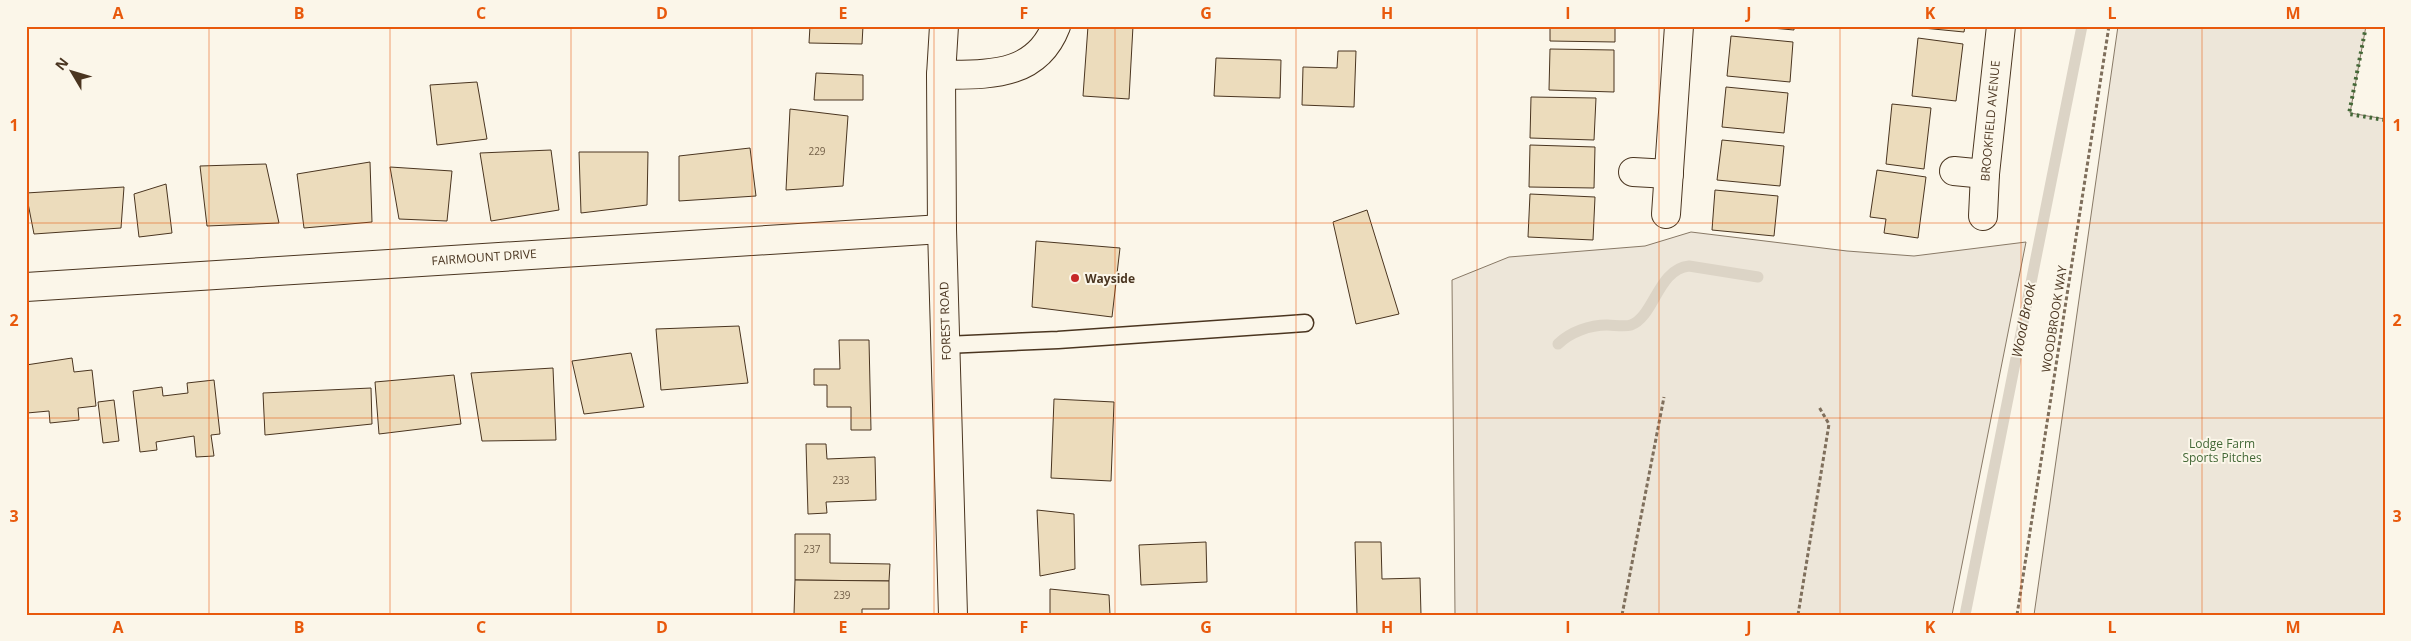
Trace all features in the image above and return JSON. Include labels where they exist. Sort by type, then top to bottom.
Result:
[{"type":"street","name":"FOREST ROAD","points":[[944,26],[941,75],[942,229],[953,615]]},
{"type":"street","points":[[941,75],[998,73],[1020,67],[1050,41],[1056,26]]},
{"type":"street","points":[[1666,214],[1678,26]]},
{"type":"street","name":"BROOKFIELD AVENUE","points":[[1983,216],[1985,174],[2001,26]]},
{"type":"street","points":[[1954,171],[1985,174]]},
{"type":"street","points":[[1633,172],[1669,174]]},
{"type":"street","name":"FAIRMOUNT DRIVE","points":[[26,287],[942,229]]},
{"type":"lane","points":[[945,345],[1058,340],[1305,323]]},
{"type":"path","name":"WOODBROOK WAY","points":[[2017,615],[2109,26]]},
{"type":"path","points":[[1622,615],[1664,397]]},
{"type":"path","points":[[1798,615],[1829,424],[1820,407]]},
{"type":"green space","name":"Lodge Farm Sports Pitches","points":[[2118,26],[2366,26],[2350,113],[2385,119],[2385,615],[2034,615]]},
{"type":"green space","points":[[1691,232],[1847,251],[1914,256],[2026,242],[1952,615],[1455,615],[1452,280],[1509,257],[1645,246]]},
{"type":"building","points":[[810,26],[863,26],[862,44],[809,43]]},
{"type":"building","points":[[1088,26],[1133,26],[1129,99],[1083,96]]},
{"type":"building","points":[[1550,26],[1615,26],[1615,42],[1550,41]]},
{"type":"building","points":[[1749,26],[1794,26],[1794,30]]},
{"type":"building","points":[[1923,26],[1965,26],[1964,32],[1923,28]]},
{"type":"building","points":[[1731,36],[1793,42],[1790,82],[1727,76]]},
{"type":"building","points":[[1918,38],[1963,44],[1956,101],[1912,96]]},
{"type":"building","points":[[1550,49],[1614,50],[1614,92],[1549,90]]},
{"type":"building","points":[[1338,51],[1356,51],[1354,107],[1302,105],[1303,67],[1337,68]]},
{"type":"building","points":[[1216,58],[1281,60],[1280,98],[1214,96]]},
{"type":"building","points":[[816,73],[863,75],[863,100],[814,100]]},
{"type":"building","points":[[477,82],[487,139],[437,145],[430,85]]},
{"type":"building","points":[[1726,87],[1788,93],[1784,133],[1722,127]]},
{"type":"building","points":[[1531,97],[1596,98],[1594,140],[1530,138]]},
{"type":"building","points":[[1892,104],[1931,108],[1924,169],[1886,164]]},
{"type":"building","points":[[790,109],[848,116],[843,186],[786,190]]},
{"type":"building","points":[[1722,140],[1784,146],[1780,186],[1717,180]]},
{"type":"building","points":[[1530,145],[1595,147],[1594,188],[1529,187]]},
{"type":"building","points":[[750,148],[756,196],[679,201],[679,156]]},
{"type":"building","points":[[551,150],[559,210],[491,221],[480,153]]},
{"type":"building","points":[[579,152],[648,152],[647,205],[581,213]]},
{"type":"building","points":[[370,162],[372,222],[304,228],[297,174]]},
{"type":"building","points":[[266,164],[279,223],[207,226],[200,166]]},
{"type":"building","points":[[390,167],[452,171],[447,221],[399,219]]},
{"type":"building","points":[[1877,170],[1926,177],[1918,238],[1884,233],[1886,219],[1870,217]]},
{"type":"building","points":[[166,184],[172,233],[139,237],[134,194]]},
{"type":"building","points":[[124,187],[121,228],[34,234],[26,193]]},
{"type":"building","points":[[1715,190],[1778,196],[1774,236],[1712,230]]},
{"type":"building","points":[[1530,194],[1595,197],[1593,240],[1528,237]]},
{"type":"building","points":[[1367,210],[1399,314],[1356,324],[1333,222]]},
{"type":"building","name":"Wayside","points":[[1036,241],[1120,248],[1112,317],[1032,307]]},
{"type":"building","points":[[739,326],[748,383],[661,390],[656,329]]},
{"type":"building","points":[[839,340],[869,340],[871,430],[851,430],[851,407],[827,407],[827,385],[814,385],[814,369],[840,369]]},
{"type":"building","points":[[631,353],[644,407],[584,414],[572,361]]},
{"type":"building","points":[[72,358],[74,372],[92,370],[96,406],[78,408],[79,420],[50,423],[49,411],[27,413],[26,365]]},
{"type":"building","points":[[553,368],[556,440],[482,441],[471,373]]},
{"type":"building","points":[[454,375],[461,424],[379,434],[375,382]]},
{"type":"building","points":[[214,380],[220,434],[211,435],[214,456],[196,457],[194,436],[156,442],[157,450],[140,452],[133,391],[162,387],[163,396],[188,393],[187,383]]},
{"type":"building","points":[[371,388],[372,424],[265,435],[263,393]]},
{"type":"building","points":[[1054,399],[1114,402],[1111,481],[1051,478]]},
{"type":"building","points":[[114,400],[119,441],[103,443],[98,402]]},
{"type":"building","points":[[806,444],[826,444],[827,459],[875,457],[876,500],[826,502],[827,513],[808,514]]},
{"type":"building","points":[[1037,510],[1074,514],[1075,569],[1040,576]]},
{"type":"building","points":[[795,534],[830,534],[830,563],[890,564],[889,581],[795,580]]},
{"type":"building","points":[[1206,542],[1207,582],[1141,585],[1139,545]]},
{"type":"building","points":[[1355,542],[1381,542],[1382,579],[1420,578],[1421,615],[1357,615]]},
{"type":"building","points":[[795,580],[889,581],[889,609],[862,609],[862,614],[794,615]]},
{"type":"building","points":[[1050,589],[1109,595],[1110,615],[1050,615]]},
{"type":"waterway","name":"Wood Brook","points":[[1965,615],[2082,26]]},
{"type":"waterway","points":[[1558,344],[1568,336],[1587,328],[1601,325],[1631,325],[1645,313],[1670,275],[1679,269],[1689,266],[1758,277]]},
{"type":"hedge","points":[[2366,26],[2349,114],[2385,120]]},
{"type":"place","name":"Wayside","points":[[1075,278]]}]
